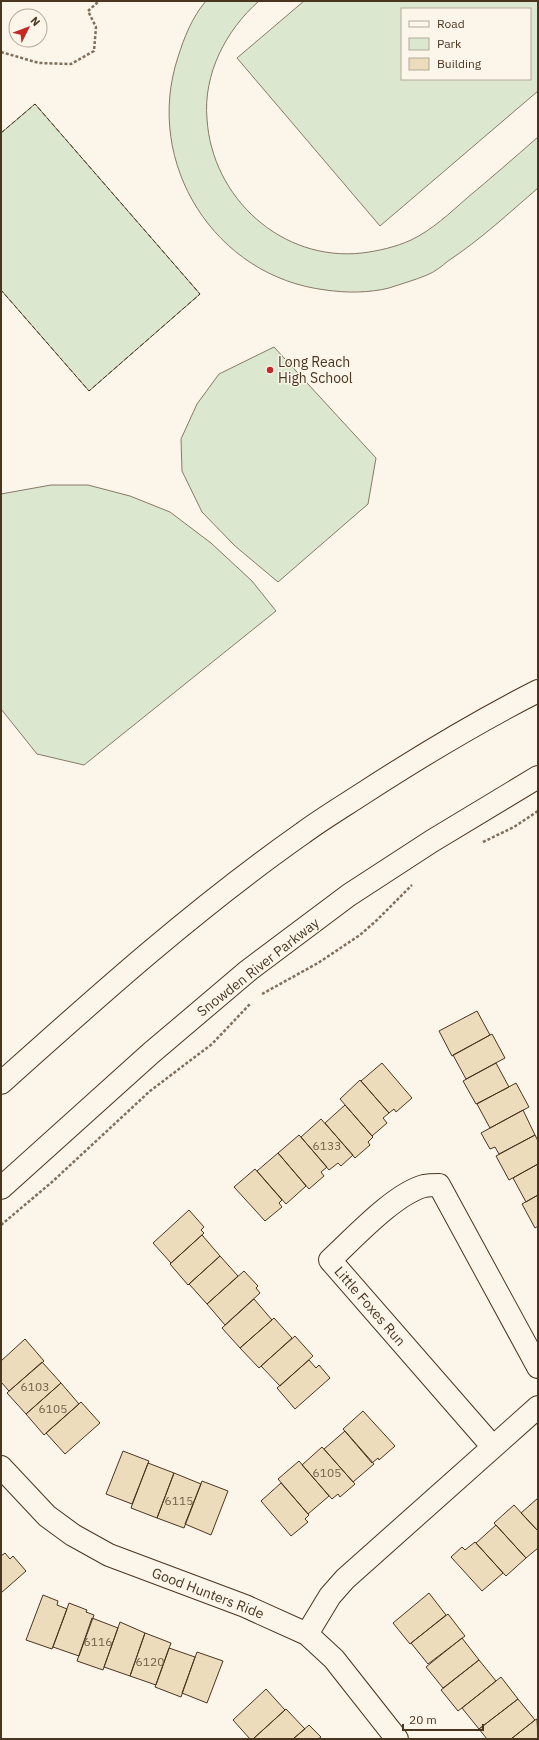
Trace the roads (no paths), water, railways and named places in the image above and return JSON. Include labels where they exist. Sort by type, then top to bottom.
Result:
[{"type":"street","points":[[1,1082],[106,989],[202,909],[303,832],[486,718],[538,691]]},
{"type":"street","name":"Snowden River Parkway","points":[[1,1188],[151,1053],[249,970],[349,895],[520,786],[538,777]]},
{"type":"street","name":"Little Foxes Run","points":[[493,1447],[330,1260],[385,1210],[406,1194],[424,1186],[439,1185],[538,1367]]},
{"type":"street","points":[[307,1634],[330,1596],[345,1579],[538,1407]]},
{"type":"street","name":"Good Hunters Ride","points":[[1,1467],[47,1516],[73,1536],[109,1555],[245,1606],[307,1634],[334,1659],[397,1739]]},
{"type":"place","name":"Long Reach High School","points":[[270,370]]}]
